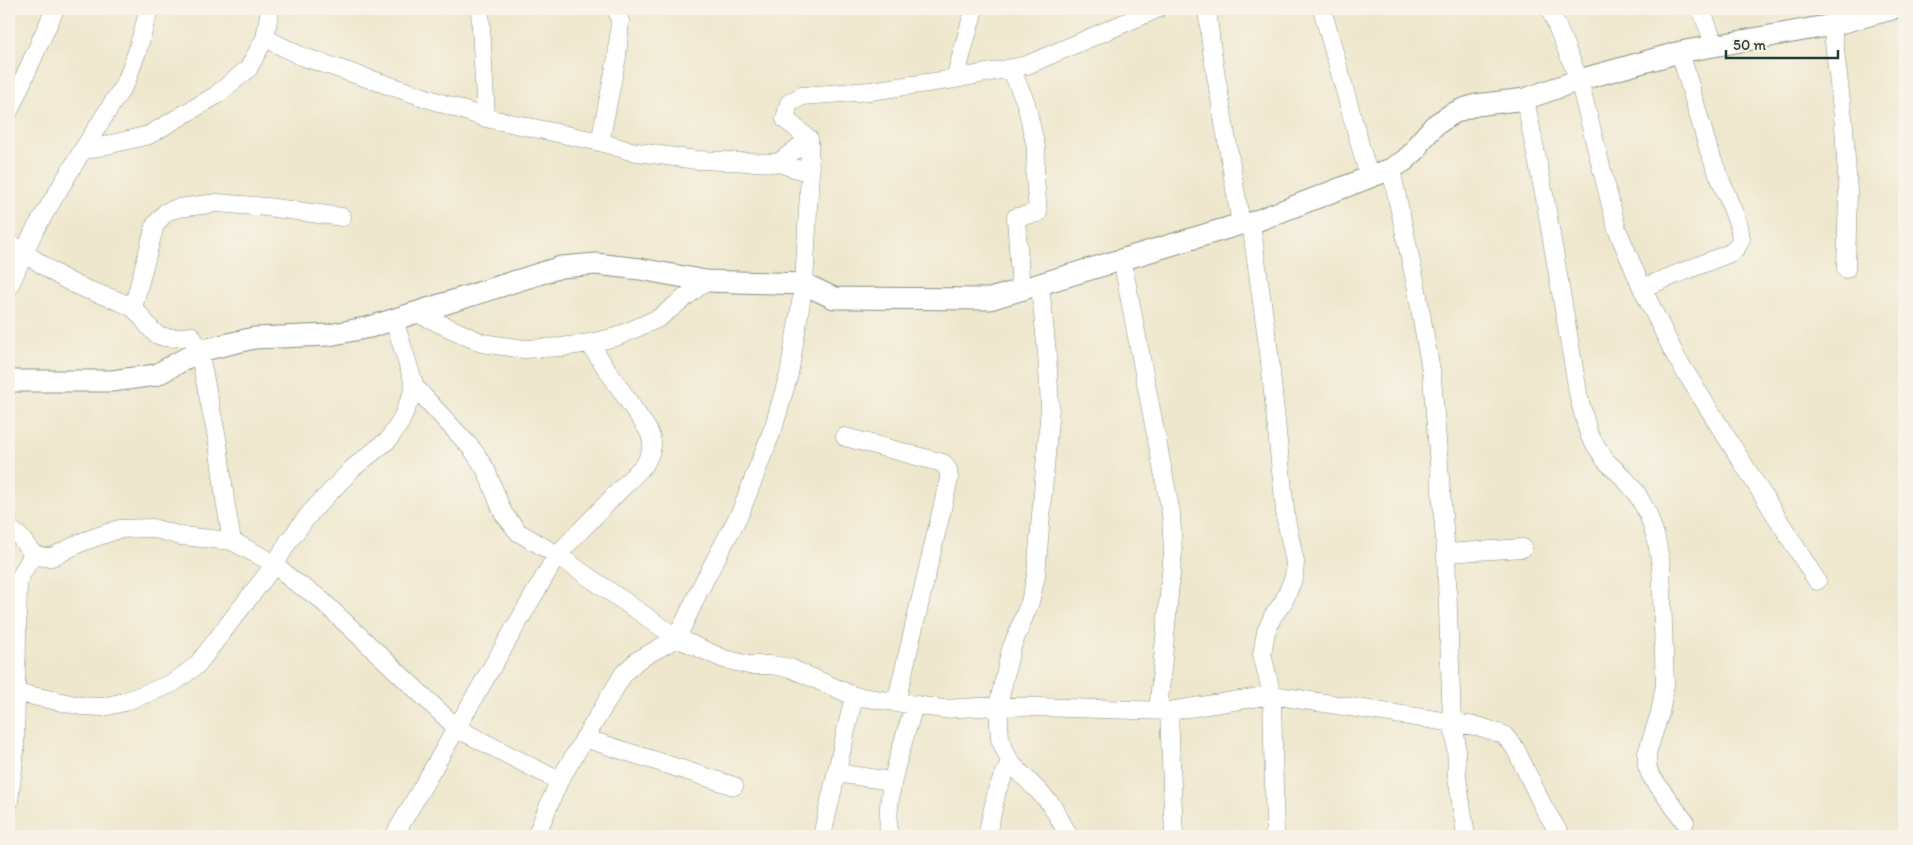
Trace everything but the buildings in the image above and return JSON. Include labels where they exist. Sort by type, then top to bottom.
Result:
[{"type":"street","points":[[9,112],[55,9]]},
{"type":"street","points":[[9,287],[24,251],[55,196],[126,82],[149,9]]},
{"type":"street","points":[[82,151],[149,135],[215,96],[248,68],[265,38],[270,9]]},
{"type":"street","points":[[480,9],[486,118]]},
{"type":"street","points":[[600,142],[617,56],[620,21],[616,9]]},
{"type":"street","points":[[955,79],[974,9]]},
{"type":"street","points":[[536,836],[559,781],[624,673],[638,660],[677,638],[700,589],[741,511],[774,426],[789,374],[804,284],[810,173],[809,139],[785,119],[789,103],[802,96],[870,91],[955,79],[1027,65],[1157,9]]},
{"type":"street","points":[[1207,9],[1212,52],[1246,223],[1269,353],[1286,520],[1295,562],[1294,577],[1284,601],[1273,616],[1266,632],[1262,654],[1272,694],[1275,836]]},
{"type":"street","points":[[1322,9],[1369,176]]},
{"type":"street","points":[[1550,9],[1578,80],[1617,229],[1642,288],[1676,357],[1817,581]]},
{"type":"street","points":[[1702,9],[1715,46]]},
{"type":"street","points":[[9,381],[112,381],[156,375],[199,350],[254,338],[329,335],[394,320],[560,267],[596,264],[640,269],[706,281],[804,284],[834,298],[990,299],[1246,223],[1391,169],[1416,150],[1419,143],[1434,125],[1452,114],[1476,105],[1525,99],[1578,80],[1680,52],[1832,25],[1892,9]]},
{"type":"street","points":[[1832,25],[1844,126],[1848,192],[1846,269]]},
{"type":"street","points":[[265,38],[301,56],[486,118],[600,142],[630,152],[697,160],[778,163],[810,173]]},
{"type":"street","points":[[1642,288],[1730,253],[1738,248],[1741,239],[1736,217],[1709,151],[1680,52]]},
{"type":"street","points":[[1011,69],[1026,103],[1036,148],[1035,178],[1038,214],[1016,217],[1047,353],[1050,407],[1036,576],[1030,602],[1011,649],[998,706],[1000,739],[1010,762],[1051,804],[1069,836]]},
{"type":"street","points":[[1525,99],[1545,199],[1579,398],[1589,435],[1606,461],[1636,492],[1648,514],[1656,538],[1661,564],[1665,686],[1660,713],[1647,753],[1647,766],[1651,776],[1685,822]]},
{"type":"street","points":[[778,163],[809,139]]},
{"type":"street","points":[[1391,169],[1416,285],[1432,378],[1446,553],[1452,722],[1456,740],[1457,777],[1466,836]]},
{"type":"street","points":[[133,308],[155,225],[166,212],[178,208],[217,203],[267,207],[342,217]]},
{"type":"street","points":[[9,243],[24,251],[48,270],[74,284],[133,308],[158,335],[169,338],[192,336],[199,350],[218,443],[232,542]]},
{"type":"street","points":[[1122,259],[1171,513],[1172,552],[1163,711],[1174,836]]},
{"type":"street","points":[[417,313],[482,343],[524,349],[562,347],[616,337],[658,318],[706,281]]},
{"type":"street","points":[[394,320],[415,387],[474,450],[486,470],[503,513],[518,532],[557,555],[677,638],[724,660],[749,665],[772,665],[790,668],[854,696],[943,710],[998,706],[1163,711],[1272,694],[1488,729],[1504,735],[1515,748],[1544,808],[1561,836]]},
{"type":"street","points":[[394,836],[458,729],[557,555],[645,464],[652,452],[653,439],[648,430],[589,343]]},
{"type":"street","points":[[12,691],[80,706],[103,708],[173,683],[197,665],[275,564],[288,542],[311,512],[353,468],[388,440],[400,423],[415,387]]},
{"type":"street","points":[[845,437],[943,463],[948,470],[949,479],[896,702]]},
{"type":"street","points":[[9,528],[20,537],[33,554],[44,557],[52,557],[82,542],[119,529],[152,528],[181,536],[232,542],[275,564],[292,580],[318,597],[458,729],[559,781]]},
{"type":"street","points":[[1446,553],[1523,548]]},
{"type":"street","points":[[9,802],[15,752],[12,691],[14,581],[33,554]]},
{"type":"street","points":[[822,836],[854,696]]},
{"type":"street","points":[[889,836],[888,807],[891,781],[914,706]]},
{"type":"street","points":[[584,738],[734,786]]},
{"type":"street","points":[[986,836],[998,790],[1010,762]]},
{"type":"street","points":[[836,773],[891,781]]}]
